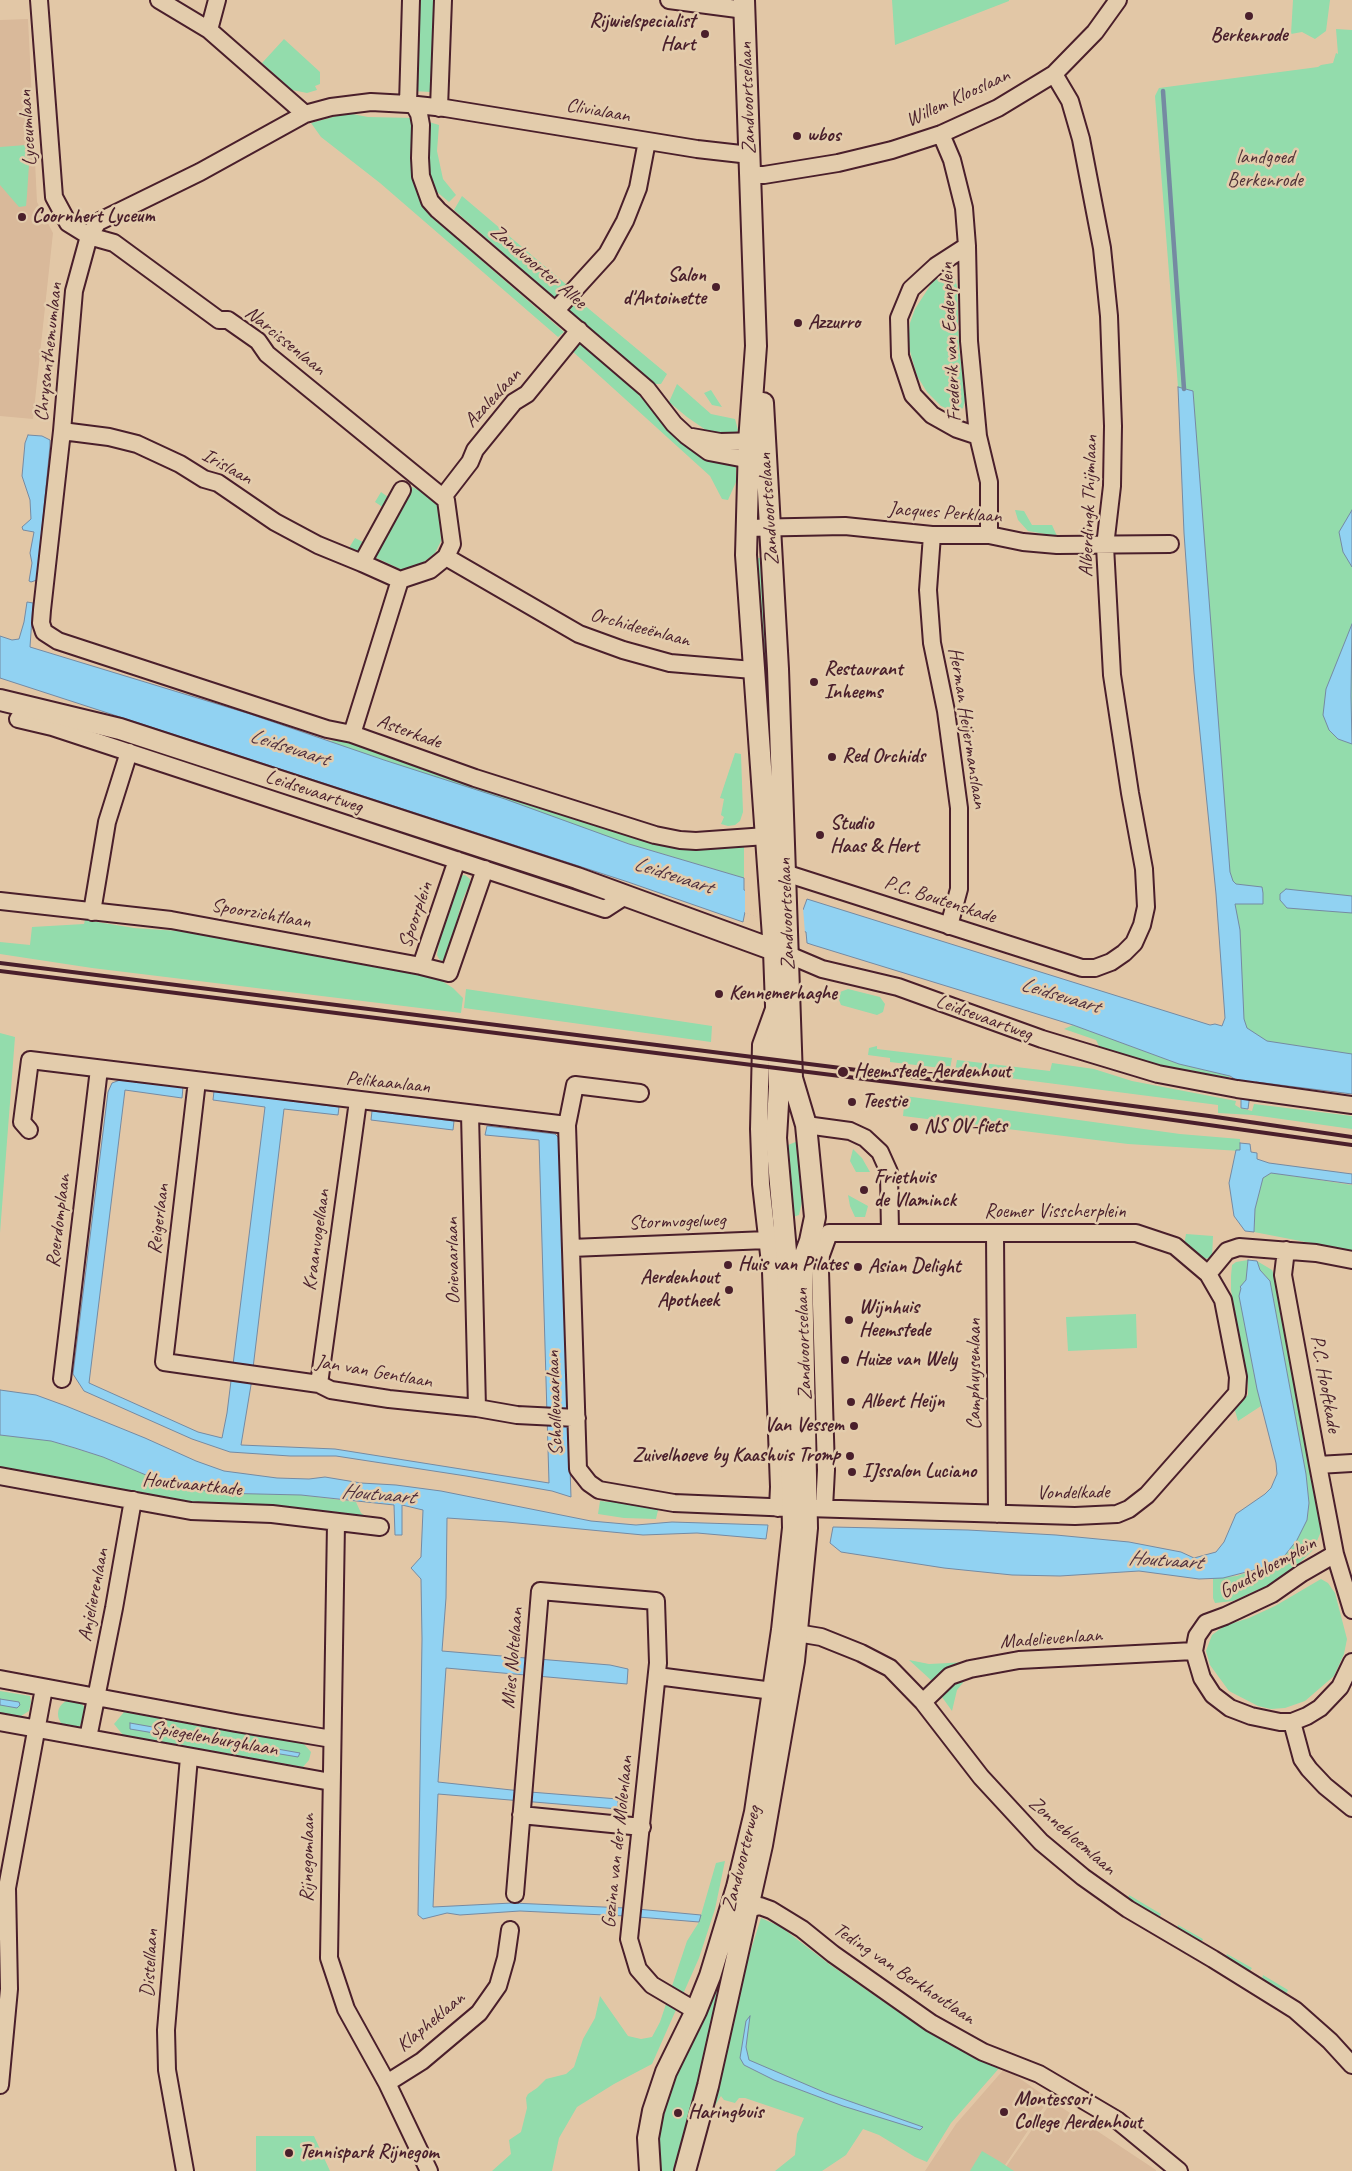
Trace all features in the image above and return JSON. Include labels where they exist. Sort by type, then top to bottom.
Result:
[{"type":"main road","name":"Zandvoortselaan","points":[[745,5],[756,346],[757,451],[770,527],[778,669],[785,873],[778,899]]},
{"type":"main road","name":"Zandvoortselaan","points":[[757,451],[745,528],[754,670],[759,837],[778,899],[792,1078],[806,1125],[815,1217],[810,1241],[802,1263],[799,1536]]},
{"type":"main road","name":"Leidsevaartweg","points":[[0,700],[120,729],[578,878],[781,953]]},
{"type":"main road","name":"Zandvoortselaan","points":[[781,953],[776,1004],[779,1086],[776,1138],[776,1237],[800,1508]]},
{"type":"main road","points":[[776,1138],[784,1127],[792,1124],[806,1125]]},
{"type":"main road","points":[[776,1237],[806,1227],[815,1217]]},
{"type":"main road","name":"Zandvoorterweg","points":[[685,2171],[708,2086],[776,1691],[790,1632],[799,1536]]},
{"type":"main road","name":"Zandvoorterweg","points":[[650,2171],[648,2138],[653,2111],[666,2072],[692,2009],[710,1976],[738,1911]]},
{"type":"street","name":"Lyceumlaan","points":[[39,0],[54,197],[68,223],[90,236]]},
{"type":"street","points":[[159,0],[208,30],[305,114],[331,107],[371,102],[439,108],[443,0]]},
{"type":"street","points":[[208,30],[216,0]]},
{"type":"street","name":"Zandvoorter Allee","points":[[410,0],[411,105],[419,114],[421,125],[421,176],[430,201],[438,210],[647,389],[674,424],[687,436],[757,451]]},
{"type":"street","points":[[669,0],[745,5]]},
{"type":"street","name":"Willem Klooslaan","points":[[750,175],[764,175],[838,163],[892,150],[941,134],[998,108],[1054,74],[1095,32],[1118,0]]},
{"type":"street","name":"Alberdingk Thijmlaan","points":[[1054,74],[1070,101],[1081,139],[1102,248],[1108,306],[1113,426],[1112,478],[1105,546],[1112,676],[1144,869],[1146,907],[1142,926],[1134,943],[1129,948],[1111,962],[1095,968],[1082,968]]},
{"type":"street","name":"Clivialaan","points":[[439,108],[647,141],[750,155]]},
{"type":"street","name":"Chrysanthemumlaan","points":[[44,632],[41,623],[42,610],[62,431],[74,291],[90,236],[98,222],[200,172],[305,114]]},
{"type":"street","name":"Frederik van Eedenplein","points":[[941,134],[952,160],[964,208],[967,246],[969,341],[978,436],[989,482],[989,535]]},
{"type":"street","points":[[556,310],[607,254],[638,188],[647,141]]},
{"type":"street","name":"Narcissenlaan","points":[[90,236],[114,243],[219,320],[228,320],[258,341],[267,354],[443,497]]},
{"type":"street","name":"Frederik van Eedenplein","points":[[967,246],[936,266],[911,289],[899,318],[900,356],[913,395],[932,415],[957,429],[978,436]]},
{"type":"street","name":"Azalealaan","points":[[443,497],[470,462],[475,450],[514,402],[527,394],[579,330]]},
{"type":"street","name":"Irislaan","points":[[62,431],[109,437],[138,444],[180,464],[204,479],[218,483],[275,522],[318,545],[400,580]]},
{"type":"street","points":[[362,563],[402,490]]},
{"type":"street","points":[[352,734],[400,580],[430,570],[446,557],[452,544],[446,500],[443,497]]},
{"type":"street","name":"Jacques Perklaan","points":[[745,528],[845,526],[932,535],[989,535],[1022,542],[1057,545],[1170,544]]},
{"type":"street","name":"Herman Heijermanslaan","points":[[932,535],[928,590],[932,643],[946,711],[959,808],[959,889],[949,926]]},
{"type":"street","name":"Orchideeënlaan","points":[[446,557],[579,634],[624,650],[670,662],[754,670]]},
{"type":"street","name":"Asterkade","points":[[44,632],[58,641],[328,729],[352,734],[475,778],[655,835],[696,841],[759,837]]},
{"type":"street","name":"Leidsevaartweg","points":[[18,719],[52,727],[605,909],[625,896]]},
{"type":"street","points":[[92,912],[108,822],[129,752]]},
{"type":"street","name":"Spoorplein","points":[[457,860],[421,966],[449,973],[485,869]]},
{"type":"street","name":"P.C. Boutenskade","points":[[785,873],[1082,968]]},
{"type":"street","name":"Spoorzichtlaan","points":[[0,902],[172,920],[421,966]]},
{"type":"street","name":"Leidsevaartweg","points":[[781,953],[831,972],[898,987],[1042,1039],[1176,1078],[1237,1089],[1352,1105]]},
{"type":"street","name":"Zandvoortselaan","points":[[776,1004],[761,1045],[759,1138],[761,1184],[776,1237],[770,1264],[779,1487],[800,1508],[826,1470],[820,1271],[821,1255],[830,1233]]},
{"type":"street","name":"Pelikaanlaan","points":[[29,1130],[22,1122],[30,1060],[567,1125]]},
{"type":"street","name":"Roerdomplaan","points":[[62,1379],[98,1069]]},
{"type":"street","name":"Reigerlaan","points":[[164,1362],[197,1081]]},
{"type":"street","points":[[567,1125],[574,1085],[640,1093]]},
{"type":"street","name":"Kraanvogellaan","points":[[319,1384],[358,1101]]},
{"type":"street","name":"Ooievaarlaan","points":[[470,1114],[477,1408]]},
{"type":"street","name":"Schollevaarlaan","points":[[567,1125],[574,1418],[578,1469],[589,1483],[599,1490],[674,1502],[800,1508]]},
{"type":"street","points":[[806,1125],[850,1131],[865,1138],[880,1152],[889,1172],[890,1233]]},
{"type":"street","name":"Roemer Visscherplein","points":[[830,1233],[1136,1233],[1174,1246],[1208,1274]]},
{"type":"street","name":"Camphuysenlaan","points":[[995,1234],[998,1514]]},
{"type":"street","name":"Stormvogelweg","points":[[571,1248],[776,1237]]},
{"type":"street","points":[[1208,1274],[1227,1251],[1239,1247],[1316,1253],[1352,1260]]},
{"type":"street","name":"P.C. Hooftkade","points":[[1286,1250],[1283,1275],[1335,1554]]},
{"type":"street","name":"Vondelkade","points":[[800,1508],[1075,1516],[1117,1514],[1129,1509],[1147,1495],[1236,1393],[1238,1377],[1224,1300],[1208,1274]]},
{"type":"street","name":"Jan van Gentlaan","points":[[164,1362],[319,1384],[331,1390],[369,1396],[477,1408],[517,1415],[574,1418]]},
{"type":"street","points":[[1318,1465],[1352,1463]]},
{"type":"street","name":"Houtvaartkade","points":[[0,1476],[192,1511],[272,1514],[380,1527]]},
{"type":"street","name":"Anjelierenlaan","points":[[88,1738],[133,1500]]},
{"type":"street","name":"Rijnegomlaan","points":[[336,1523],[328,1958],[346,2009],[387,2083],[429,2171]]},
{"type":"street","name":"Goudsbloemplein","points":[[1194,1651],[1197,1636],[1206,1623],[1226,1616],[1272,1594],[1302,1573],[1335,1554],[1352,1610]]},
{"type":"street","name":"Mies Noltelaan","points":[[515,1894],[540,1591],[656,1601]]},
{"type":"street","name":"Gezina van der Molenlaan","points":[[656,1601],[657,1676],[629,1940],[638,1969],[652,1985],[692,2009]]},
{"type":"street","name":"Zonnebloemlaan","points":[[790,1632],[821,1637],[862,1653],[890,1668],[923,1702],[998,1796],[1040,1842],[1082,1877],[1128,1909],[1295,2010],[1330,2040],[1352,2065]]},
{"type":"street","points":[[1194,1651],[1202,1678],[1213,1695],[1230,1708],[1269,1721],[1292,1722],[1320,1708],[1340,1687],[1352,1662]]},
{"type":"street","name":"Madelievenlaan","points":[[923,1702],[950,1676],[970,1669],[1019,1660],[1194,1651]]},
{"type":"street","points":[[657,1676],[776,1691]]},
{"type":"street","points":[[0,1679],[44,1688],[4,1888],[9,1989],[0,2085]]},
{"type":"street","name":"Spiegelenburghlaan","points":[[44,1688],[332,1739]]},
{"type":"street","points":[[0,1722],[36,1729]]},
{"type":"street","points":[[1292,1722],[1302,1759],[1325,1786],[1352,1808]]},
{"type":"street","name":"Spiegelenburghlaan","points":[[36,1729],[331,1782]]},
{"type":"street","name":"Distellaan","points":[[185,2171],[167,2070],[166,2030],[189,1757]]},
{"type":"street","points":[[522,1810],[642,1827]]},
{"type":"street","name":"Teding van Berkhoutlaan","points":[[738,1911],[760,1906],[771,1910],[802,1929],[833,1954],[930,2023],[983,2052],[1039,2074],[1117,2120],[1178,2171]]},
{"type":"street","name":"Klapheklaan","points":[[387,2083],[422,2060],[479,2013],[498,1986],[506,1958],[510,1930]]},
{"type":"shaded area","name":"Coornhert Lyceum","points":[[28,19],[37,202],[53,233],[33,419],[0,416],[0,20]]},
{"type":"shaded area","name":"Montessori College Aerdenhout","points":[[1005,2068],[1049,2099],[1001,2171],[925,2171],[956,2124]]},
{"type":"shaded area","points":[[1052,2101],[1156,2170],[1156,2171],[1003,2171]]},
{"type":"green space","points":[[411,0],[435,0],[432,73],[436,78],[431,92],[412,91]]},
{"type":"green space","points":[[892,0],[1009,0],[1009,1],[895,45]]},
{"type":"green space","points":[[1293,0],[1330,0],[1326,31],[1315,39],[1302,32],[1291,34]]},
{"type":"green space","name":"landgoed Berkenrode","points":[[1336,29],[1352,30],[1352,1064],[1236,1048],[1193,391],[1178,387],[1155,96],[1159,88],[1318,67],[1333,63],[1336,53],[1338,54]]},
{"type":"green space","points":[[284,39],[320,72],[320,84],[315,86],[317,90],[307,93],[292,90],[262,63]]},
{"type":"green space","points":[[347,113],[368,117],[415,118],[411,164],[413,181],[429,215],[564,332],[558,337],[380,183],[321,137],[311,123]]},
{"type":"green space","points":[[429,122],[439,125],[437,151],[443,179],[456,195],[449,202],[437,192],[428,169]]},
{"type":"green space","points":[[26,145],[29,164],[26,206],[19,207],[0,185],[0,147]]},
{"type":"green space","points":[[462,196],[568,286],[556,299],[454,210]]},
{"type":"green space","points":[[947,274],[955,279],[957,286],[959,349],[966,397],[963,408],[957,413],[941,406],[927,392],[917,376],[908,344],[910,323],[915,309],[933,281]]},
{"type":"green space","points":[[577,299],[667,374],[661,384],[654,384],[568,310]]},
{"type":"green space","points":[[579,342],[637,393],[676,435],[736,463],[736,482],[728,500],[722,499],[710,476],[571,350]]},
{"type":"green space","points":[[677,384],[711,414],[735,419],[738,430],[732,439],[716,437],[669,402]]},
{"type":"green space","points":[[711,390],[722,407],[712,405],[704,393]]},
{"type":"green space","points":[[410,486],[433,496],[439,509],[441,541],[435,553],[419,566],[402,570],[370,555]]},
{"type":"green space","points":[[381,492],[388,497],[384,508],[375,502]]},
{"type":"green space","points":[[1015,510],[1024,511],[1032,525],[1052,525],[1057,536],[1028,531],[1018,520]]},
{"type":"green space","points":[[355,538],[365,543],[361,553],[349,548]]},
{"type":"green space","points":[[751,558],[768,558],[774,807]]},
{"type":"green space","points":[[349,739],[358,741],[358,745],[664,845],[683,848],[744,845],[744,878],[629,844],[328,741]]},
{"type":"green space","points":[[735,753],[741,754],[743,812],[740,821],[735,825],[728,826],[721,824],[724,817],[721,815],[724,799],[720,798]]},
{"type":"green space","points":[[465,875],[470,879],[470,883],[462,901],[448,955],[442,961],[437,955],[441,933],[460,876]]},
{"type":"green space","points":[[85,920],[134,928],[208,933],[437,978],[453,988],[463,998],[461,1013],[92,968],[0,954],[0,942],[30,945],[32,927],[84,924]]},
{"type":"green space","points":[[466,989],[712,1026],[711,1042],[464,1008]]},
{"type":"green space","points":[[848,989],[880,997],[885,1004],[883,1012],[877,1015],[841,1005],[839,1000],[840,992]]},
{"type":"green space","points":[[1073,1025],[1179,1064],[1230,1076],[1228,1079],[1207,1079],[1102,1052],[1096,1040],[1064,1029]]},
{"type":"green space","points":[[0,1033],[15,1037],[0,1233]]},
{"type":"green space","points":[[877,1046],[877,1049],[952,1058],[950,1069],[890,1062],[890,1058],[868,1055],[869,1048]]},
{"type":"green space","points":[[957,1060],[1050,1071],[1052,1063],[1094,1069],[1132,1081],[1236,1101],[1235,1105],[1252,1111],[1254,1104],[1352,1116],[1352,1129],[1253,1115],[1218,1113],[1218,1105],[955,1071]]},
{"type":"green space","points":[[905,1096],[1180,1134],[1240,1139],[1240,1151],[1128,1144],[903,1116]]},
{"type":"green space","points":[[798,1141],[802,1146],[803,1197],[799,1215],[793,1217],[787,1190],[788,1145]]},
{"type":"green space","points":[[853,1149],[862,1158],[870,1172],[856,1172],[850,1161]]},
{"type":"green space","points":[[1272,1173],[1352,1185],[1352,1251],[1254,1232],[1255,1209],[1263,1177]]},
{"type":"green space","points":[[848,1195],[868,1206],[865,1217],[855,1217]]},
{"type":"green space","points":[[1186,1234],[1213,1236],[1212,1258],[1200,1259],[1184,1245]]},
{"type":"green space","points":[[1248,1260],[1246,1281],[1241,1288],[1252,1363],[1261,1406],[1238,1421],[1234,1407],[1248,1395],[1248,1385],[1231,1290],[1231,1276],[1232,1265],[1236,1262]]},
{"type":"green space","points":[[1257,1261],[1272,1270],[1277,1282],[1323,1527],[1313,1550],[1290,1572],[1269,1585],[1233,1601],[1215,1603],[1213,1598],[1213,1578],[1237,1576],[1282,1559],[1307,1520],[1308,1514],[1309,1503],[1306,1474],[1270,1281],[1260,1270]]},
{"type":"green space","points":[[1136,1314],[1137,1348],[1068,1351],[1066,1317]]},
{"type":"green space","points":[[0,1435],[51,1441],[103,1457],[165,1483],[198,1490],[216,1493],[301,1495],[356,1502],[361,1513],[369,1519],[182,1504],[0,1471]]},
{"type":"green space","points":[[612,1496],[659,1506],[656,1519],[624,1518],[598,1514],[600,1501],[610,1502]]},
{"type":"green space","points":[[1321,1579],[1328,1583],[1335,1593],[1347,1639],[1344,1654],[1334,1676],[1305,1701],[1285,1708],[1271,1709],[1258,1706],[1229,1691],[1210,1665],[1206,1651],[1212,1635],[1224,1626],[1249,1618],[1275,1606]]},
{"type":"green space","points":[[909,1660],[929,1664],[969,1662],[949,1667],[932,1681]]},
{"type":"green space","points":[[966,1679],[957,1690],[952,1711],[942,1697],[956,1683]]},
{"type":"green space","points":[[0,1691],[30,1696],[29,1711],[21,1716],[0,1713]]},
{"type":"green space","points":[[72,1700],[82,1704],[86,1714],[82,1724],[72,1728],[62,1724],[58,1714],[62,1704]]},
{"type":"green space","points":[[124,1712],[303,1743],[311,1752],[309,1760],[303,1767],[123,1735],[114,1724]]},
{"type":"green space","points":[[725,1861],[715,1909],[699,1958],[652,2064],[614,2084],[577,2107],[559,2138],[552,2171],[492,2171],[511,2154],[509,2140],[521,2132],[527,2108],[526,2098],[528,2094],[546,2079],[566,2074],[574,2067],[583,2039],[595,2018],[600,1996],[628,2036],[641,2039],[652,2037],[660,2022],[687,1941],[699,1922],[716,1863]]},
{"type":"green space","points":[[1129,1895],[1161,1914],[1159,1918],[1128,1899]]},
{"type":"green space","points":[[761,1918],[781,1927],[829,1964],[910,2020],[939,2037],[1001,2066],[951,2123],[927,2162],[915,2157],[879,2135],[863,2129],[846,2155],[822,2171],[775,2171],[795,2155],[797,2134],[804,2118],[745,2098],[739,2098],[735,2103],[724,2100],[721,2096],[708,2117],[729,2044],[747,1962]],"holes":[[[750,2017],[746,2048],[748,2060],[826,2093],[923,2128],[920,2129],[843,2106],[774,2080],[744,2065],[740,2057]]]},
{"type":"green space","points":[[1178,1925],[1203,1939],[1201,1943],[1177,1929]]},
{"type":"green space","points":[[724,1951],[732,1955],[690,2126],[684,2132],[674,2171],[657,2171],[654,2127]]},
{"type":"green space","points":[[1227,1954],[1252,1968],[1249,1972],[1226,1957]]},
{"type":"green space","points":[[1263,1975],[1288,1990],[1286,1994],[1262,1979]]},
{"type":"green space","name":"Tennispark Rijnegom","points":[[256,2136],[314,2136],[330,2171],[256,2171]]},
{"type":"green space","points":[[982,2151],[999,2161],[1014,2171],[970,2171]]},
{"type":"water","name":"Leidsevaart","points":[[1178,387],[1193,391],[1230,872],[1236,884],[1262,887],[1263,893],[1263,904],[1235,904],[1240,930],[1244,1019],[1247,1028],[1267,1041],[1352,1054],[1352,1094],[1256,1082],[1251,1086],[1248,1109],[1241,1108],[1241,1083],[1230,1076],[1179,1064],[1073,1025],[807,943],[806,932],[745,912],[743,922],[628,882],[0,678],[0,636],[12,640],[19,639],[27,602],[33,603],[30,647],[250,714],[505,799],[629,844],[744,878],[744,890],[803,910],[807,899],[1210,1025],[1222,1026],[1225,1018],[1216,894],[1194,673],[1184,533]]},
{"type":"water","points":[[28,435],[42,436],[50,440],[37,580],[31,582],[29,581],[32,563],[30,553],[34,532],[23,530],[22,527],[31,519],[30,500],[22,476],[25,443]]},
{"type":"water","points":[[1352,510],[1352,567],[1343,552],[1339,532]]},
{"type":"water","points":[[1352,624],[1352,744],[1338,739],[1329,730],[1323,715],[1326,689]]},
{"type":"water","points":[[1286,889],[1352,896],[1352,913],[1287,908],[1280,900],[1280,894]]},
{"type":"water","points":[[120,1080],[183,1087],[182,1098],[125,1090],[89,1383],[198,1432],[222,1438],[227,1413],[265,1107],[213,1100],[214,1091],[339,1107],[338,1115],[284,1109],[251,1385],[241,1445],[335,1449],[549,1483],[539,1140],[485,1135],[487,1126],[555,1134],[559,1138],[571,1497],[552,1491],[336,1456],[290,1456],[230,1452],[192,1439],[84,1391],[73,1374],[108,1092],[112,1083]]},
{"type":"water","points":[[372,1111],[454,1121],[453,1130],[371,1120]]},
{"type":"water","points":[[1240,1143],[1250,1144],[1251,1152],[1257,1153],[1257,1159],[1269,1163],[1352,1174],[1352,1184],[1271,1173],[1263,1178],[1255,1209],[1254,1232],[1245,1231],[1234,1216],[1229,1183],[1236,1150],[1240,1150]]},
{"type":"water","name":"Houtvaart","points":[[1248,1260],[1257,1261],[1260,1270],[1270,1281],[1306,1474],[1309,1503],[1307,1520],[1297,1540],[1282,1559],[1262,1568],[1223,1578],[1199,1579],[1139,1571],[1060,1576],[1012,1575],[944,1568],[841,1552],[830,1543],[833,1527],[968,1530],[1056,1535],[1129,1542],[1181,1552],[1194,1558],[1216,1552],[1224,1542],[1236,1514],[1265,1494],[1271,1488],[1277,1474],[1276,1463],[1257,1389],[1239,1296],[1240,1287],[1246,1280]]},
{"type":"water","name":"Houtvaart","points":[[0,1390],[36,1395],[224,1471],[277,1478],[309,1479],[325,1477],[361,1483],[441,1491],[591,1521],[636,1525],[672,1522],[768,1525],[766,1539],[697,1533],[643,1535],[447,1518],[446,1598],[442,1651],[610,1665],[628,1669],[627,1684],[446,1668],[438,1782],[618,1799],[618,1809],[438,1794],[433,1907],[512,1903],[626,1908],[701,1915],[699,1922],[626,1916],[520,1911],[460,1915],[447,1913],[423,1919],[418,1915],[422,1639],[421,1579],[411,1568],[421,1557],[423,1510],[402,1505],[402,1535],[395,1535],[394,1505],[301,1495],[216,1493],[165,1483],[103,1457],[51,1441],[0,1435]]},
{"type":"water","points":[[0,1699],[19,1702],[20,1705],[17,1708],[0,1705]]},
{"type":"water","points":[[130,1723],[300,1753],[298,1757],[130,1729]]},
{"type":"water","points":[[750,2016],[746,2047],[749,2060],[826,2093],[923,2127],[920,2130],[843,2106],[774,2080],[744,2065],[740,2058],[746,2021]]},
{"type":"pier","points":[[745,888],[803,908],[805,933],[745,913]]},
{"type":"waterway","points":[[1163,91],[1184,389]]},
{"type":"railway","points":[[0,963],[889,1074],[1209,1116],[1352,1137]]},
{"type":"railway","points":[[0,971],[1016,1098],[1352,1145]]},
{"type":"place","name":"Berkenrode","points":[[1249,16]]},
{"type":"place","name":"Rijwielspecialist Hart","points":[[705,34]]},
{"type":"place","name":"wbos","points":[[797,136]]},
{"type":"place","name":"Coornhert Lyceum","points":[[22,217]]},
{"type":"place","name":"Salon d'Antoinette","points":[[716,287]]},
{"type":"place","name":"Azzurro","points":[[798,323]]},
{"type":"place","name":"Restaurant Inheems","points":[[814,682]]},
{"type":"place","name":"Red Orchids","points":[[832,757]]},
{"type":"place","name":"Studio Haas & Hert","points":[[820,835]]},
{"type":"place","name":"Kennemerhaghe","points":[[719,994]]},
{"type":"place","name":"Heemstede-Aerdenhout","points":[[843,1072]]},
{"type":"place","name":"Teestie","points":[[852,1102]]},
{"type":"place","name":"NS OV-fiets","points":[[914,1127]]},
{"type":"place","name":"Friethuis de Vlaminck","points":[[864,1190]]},
{"type":"place","name":"Huis van Pilates","points":[[728,1265]]},
{"type":"place","name":"Asian Delight","points":[[858,1267]]},
{"type":"place","name":"Aerdenhout Apotheek","points":[[729,1290]]},
{"type":"place","name":"Wijnhuis Heemstede","points":[[849,1320]]},
{"type":"place","name":"Huize van Wely","points":[[845,1360]]},
{"type":"place","name":"Albert Heijn","points":[[851,1402]]},
{"type":"place","name":"Van Vessem","points":[[854,1426]]},
{"type":"place","name":"Zuivelhoeve by Kaashuis Tromp","points":[[850,1456]]},
{"type":"place","name":"IJssalon Luciano","points":[[852,1472]]},
{"type":"place","name":"Montessori College Aerdenhout","points":[[1004,2112]]},
{"type":"place","name":"Haringbuis","points":[[678,2113]]},
{"type":"place","name":"Tennispark Rijnegom","points":[[289,2153]]}]
